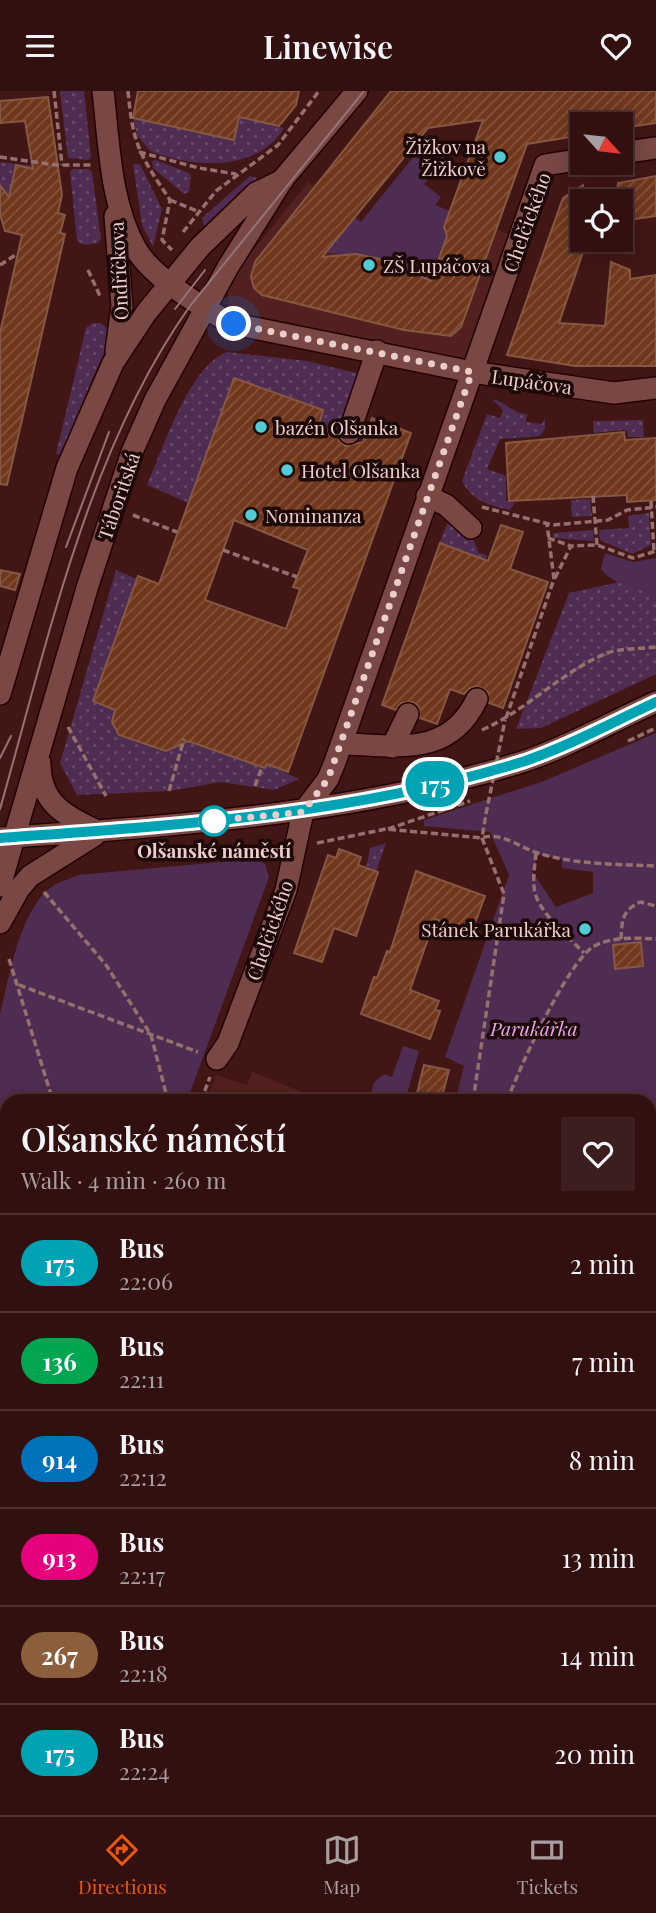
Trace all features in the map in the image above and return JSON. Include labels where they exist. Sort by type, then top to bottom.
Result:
[{"type":"street","name":"Ondříčkova","points":[[103,91],[113,179],[122,306],[121,328],[113,363]]},
{"type":"street","name":"Táboritská","points":[[0,886],[6,838],[40,757],[88,585],[132,451],[155,401],[206,308],[283,179],[357,91]]},
{"type":"street","points":[[634,151],[656,148]]},
{"type":"street","name":"Chelčického","points":[[216,1059],[228,1044],[286,890],[303,812],[328,779],[342,744],[545,165],[570,161]]},
{"type":"street","name":"Ondříčkova","points":[[113,179],[136,250],[151,267],[206,308]]},
{"type":"street","name":"Táboritská","points":[[0,694],[67,468],[113,363],[200,247],[256,193],[283,179]]},
{"type":"street","name":"Lupáčova","points":[[206,308],[234,324],[472,372],[614,393],[656,388]]},
{"type":"street","points":[[349,433],[377,351]]},
{"type":"street","points":[[427,496],[446,505],[471,528]]},
{"type":"street","points":[[342,744],[392,747],[443,738],[467,719],[477,699]]},
{"type":"street","points":[[6,838],[99,832],[303,812],[372,800],[526,760],[656,702]]},
{"type":"street","points":[[392,747],[408,714]]},
{"type":"street","points":[[40,757],[40,777],[49,799],[62,814],[99,832]]},
{"type":"street","points":[[0,923],[19,889],[30,876],[99,832]]},
{"type":"path","points":[[54,91],[62,165]]},
{"type":"path","points":[[128,91],[130,120],[138,151],[170,200],[197,211]]},
{"type":"path","points":[[182,234],[197,211],[236,174],[278,145],[319,91]]},
{"type":"path","points":[[138,151],[200,168],[236,174]]},
{"type":"path","points":[[0,157],[62,165],[94,165]]},
{"type":"path","points":[[170,200],[162,240],[172,250]]},
{"type":"path","points":[[0,265],[17,254]]},
{"type":"path","points":[[88,270],[105,307]]},
{"type":"path","points":[[593,496],[597,545]]},
{"type":"path","points":[[548,538],[571,546],[597,545],[633,558],[655,551],[651,501]]},
{"type":"path","points":[[476,503],[487,511],[547,524],[608,520],[627,510],[656,507]]},
{"type":"path","points":[[131,514],[177,532]]},
{"type":"path","points":[[547,524],[554,579]]},
{"type":"path","points":[[474,1094],[504,894],[482,838],[486,814],[505,720],[554,579],[571,546]]},
{"type":"path","points":[[223,550],[297,577]]},
{"type":"path","points":[[505,720],[559,678],[610,652],[656,647]]},
{"type":"path","points":[[63,725],[69,727],[106,796]]},
{"type":"path","points":[[169,791],[184,739]]},
{"type":"path","points":[[255,786],[262,767]]},
{"type":"path","points":[[224,853],[295,847],[386,829],[452,807]]},
{"type":"path","points":[[386,829],[482,838],[489,835],[513,841],[536,853],[570,861],[656,866]]},
{"type":"path","points":[[536,853],[534,890],[545,915],[560,926],[585,953]]},
{"type":"path","points":[[37,885],[106,965],[151,1035],[166,1094]]},
{"type":"path","points":[[621,939],[623,916],[627,908],[640,902],[656,906]]},
{"type":"path","points":[[511,1094],[528,1048],[585,953],[602,942],[656,939]]},
{"type":"path","points":[[9,959],[52,1094]]},
{"type":"path","points":[[19,985],[216,1059]]},
{"type":"shaded area","name":"ZŠ Lupáčova","points":[[308,182],[361,222],[382,195],[434,205],[508,234],[466,360],[247,314],[229,304],[227,287],[230,279]]},
{"type":"shaded area","points":[[252,1072],[307,1094],[209,1094],[216,1075],[247,1085]]},
{"type":"green space","points":[[60,91],[84,91],[91,157],[88,160],[68,158]]},
{"type":"green space","points":[[239,117],[284,128],[272,143],[258,153],[241,160],[204,163],[167,157],[150,151],[137,135],[133,118],[234,140]]},
{"type":"green space","points":[[430,136],[450,152],[424,184],[441,197],[435,205],[450,211],[447,236],[430,283],[413,272],[380,264],[379,259],[324,252],[353,216],[361,222]]},
{"type":"green space","points":[[156,160],[189,173],[189,192],[184,194],[153,168],[152,161]]},
{"type":"green space","points":[[0,162],[51,168],[14,205],[0,185]]},
{"type":"green space","points":[[133,164],[140,164],[162,209],[153,247],[142,225]]},
{"type":"green space","points":[[73,169],[89,169],[92,172],[101,239],[98,243],[84,245],[77,241],[70,172]]},
{"type":"green space","points":[[250,176],[257,178],[205,230],[202,218]]},
{"type":"green space","points":[[92,323],[101,323],[108,329],[104,352],[60,455],[56,454],[86,328]]},
{"type":"green space","points":[[227,352],[307,361],[360,374],[339,433],[319,425],[322,410],[234,378],[189,503],[147,485],[189,391],[213,360]]},
{"type":"green space","points":[[492,399],[527,414],[526,422],[542,424],[545,417],[545,429],[540,436],[500,439],[487,469],[506,476],[506,501],[515,503],[510,510],[476,498],[462,481],[487,414],[500,418],[503,410]]},
{"type":"green space","points":[[643,420],[644,437],[628,437],[627,431],[623,430],[594,433],[593,421]]},
{"type":"green space","points":[[590,499],[592,516],[572,517],[571,500]]},
{"type":"green space","points":[[649,513],[651,545],[632,554],[600,540],[599,530],[629,528],[628,516]]},
{"type":"green space","points":[[450,517],[470,529],[478,552],[487,556],[486,560],[439,544]]},
{"type":"green space","points":[[593,530],[594,541],[553,538],[553,533]]},
{"type":"green space","points":[[605,553],[633,562],[656,558],[656,597],[613,580],[607,575],[601,569]]},
{"type":"green space","points":[[116,570],[137,579],[112,722],[118,735],[166,751],[178,745],[181,738],[265,768],[267,764],[299,779],[274,790],[221,782],[169,791],[77,795],[60,763]]},
{"type":"green space","points":[[656,574],[656,674],[541,728],[516,729],[569,593]]},
{"type":"green space","name":"Parukářka","points":[[656,733],[656,1094],[457,1094],[464,1066],[445,1057],[509,875],[490,832],[424,826],[424,820],[544,781]],"holes":[[[539,855],[562,859],[562,868],[593,872],[593,893],[556,907],[532,871]],[[641,942],[643,966],[615,968]]]},
{"type":"green space","points":[[386,843],[376,872],[366,869],[370,848]]},
{"type":"green space","points":[[254,859],[265,864],[269,877],[190,1094],[0,1094],[0,1015],[24,927],[42,896],[56,884],[78,875]]},
{"type":"green space","points":[[403,1046],[419,1051],[407,1094],[371,1094],[374,1082],[384,1074],[392,1077]]},
{"type":"building","points":[[138,91],[299,91],[296,105],[279,126],[239,117],[234,140],[133,118]]},
{"type":"building","points":[[391,91],[656,91],[656,123],[634,126],[634,112],[570,112],[570,137],[527,144],[461,327],[451,336],[404,330],[262,295],[254,288],[251,277],[255,262]],"holes":[[[483,120],[444,227],[447,236],[431,281],[412,272],[383,265],[380,259],[356,254],[322,257],[428,128]]]},
{"type":"building","points":[[48,97],[62,195],[58,213],[65,215],[60,233],[65,234],[7,485],[0,484],[0,333],[22,235],[5,231],[0,214],[0,185],[9,197],[16,165],[33,169],[25,121],[0,123],[0,101]]},
{"type":"building","points":[[656,176],[656,216],[633,219],[633,189],[617,189],[618,183]]},
{"type":"building","points":[[570,193],[570,252],[583,252],[559,323],[605,326],[611,262],[630,270],[630,279],[656,275],[656,366],[575,366],[507,355],[563,198]]},
{"type":"building","points":[[234,378],[323,410],[319,425],[336,432],[339,441],[345,446],[363,442],[372,418],[411,433],[288,772],[267,764],[265,768],[188,741],[166,751],[119,735],[112,722],[115,710],[93,701],[138,576],[159,584]],"holes":[[[234,520],[308,550],[293,587],[300,589],[286,629],[205,600]]]},
{"type":"building","points":[[624,432],[625,440],[656,438],[656,500],[627,502],[627,495],[509,501],[506,443]]},
{"type":"building","points":[[501,525],[523,532],[510,569],[548,582],[503,708],[489,703],[488,692],[478,686],[470,688],[464,694],[450,689],[437,724],[420,718],[419,707],[413,702],[401,703],[396,710],[382,705],[440,543],[488,561]]},
{"type":"building","points":[[0,570],[20,574],[15,590],[0,586]]},
{"type":"building","points":[[339,849],[361,857],[358,865],[378,872],[356,936],[334,928],[322,962],[294,953],[328,855],[336,858]]},
{"type":"building","points":[[416,871],[485,896],[475,923],[471,922],[469,931],[435,919],[410,990],[439,1001],[435,1010],[440,1011],[430,1039],[361,1014],[374,977],[377,978],[387,951],[390,952]]},
{"type":"building","points":[[641,942],[643,966],[615,969],[613,945]]},
{"type":"building","points":[[424,1065],[449,1070],[443,1094],[417,1094]]},
{"type":"tram line","points":[[0,809],[75,548],[124,421],[155,362],[190,306],[364,91]]},
{"type":"tram line","points":[[175,309],[205,270]]},
{"type":"tram line","points":[[66,547],[109,432]]},
{"type":"tram line","points":[[0,758],[11,736]]},
{"type":"bus line","name":"175","points":[[0,838],[99,832],[303,812],[372,800],[526,760],[656,702]]},
{"type":"place","name":"Žižkov na Žižkově","points":[[500,157]]},
{"type":"place","name":"ZŠ Lupáčova","points":[[369,265]]},
{"type":"place","name":"bazén Olšanka","points":[[261,427]]},
{"type":"place","name":"Hotel Olšanka","points":[[287,470]]},
{"type":"place","name":"Nominanza","points":[[251,515]]},
{"type":"place","name":"Olšanské náměstí","points":[[214,821]]},
{"type":"place","name":"Stánek Parukářka","points":[[585,929]]},
{"type":"route","points":[[214,821],[201,822],[303,812],[328,779],[472,372],[234,324]]}]
